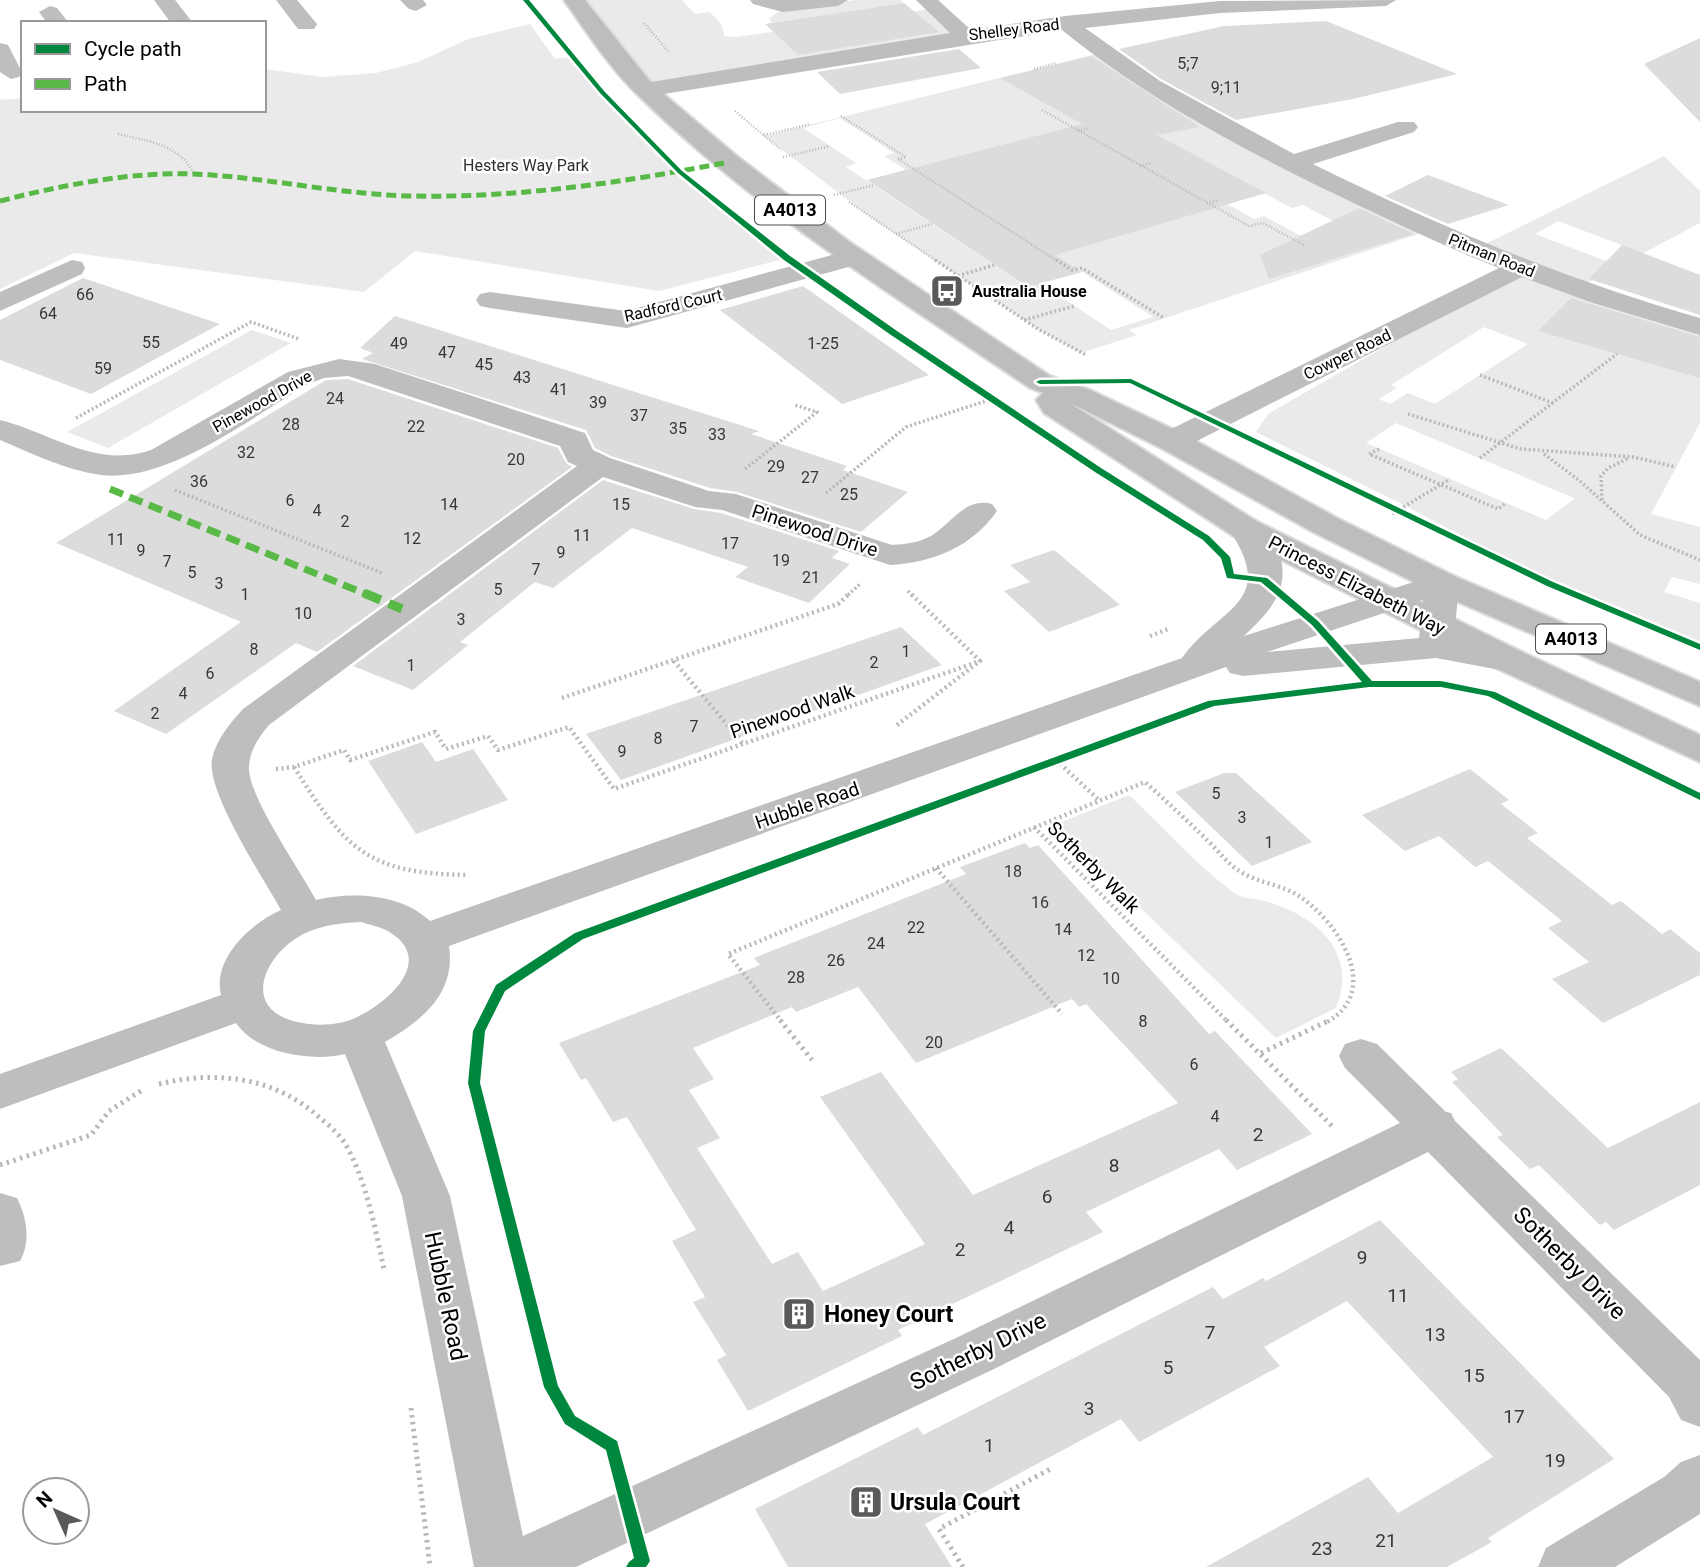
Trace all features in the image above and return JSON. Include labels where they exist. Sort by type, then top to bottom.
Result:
[{"type":"main road","name":"Princess Elizabeth Way","points":[[574,0],[645,90],[729,162],[853,257],[1040,382],[1079,396],[1172,441],[1327,526],[1443,583],[1700,695]]},
{"type":"main road","name":"Princess Elizabeth Way","points":[[1040,382],[1055,407],[1135,461],[1244,528],[1388,601],[1437,637]]},
{"type":"main road","name":"A4013","points":[[1511,662],[1700,750]]},
{"type":"street","points":[[164,0],[180,21]]},
{"type":"street","points":[[286,0],[306,24]]},
{"type":"street","points":[[760,0],[794,6],[838,0]]},
{"type":"street","points":[[926,0],[964,35]]},
{"type":"street","name":"Shelley Road","points":[[645,90],[964,35],[1065,22],[1245,5],[1386,0]]},
{"type":"street","name":"Pitman Road","points":[[1065,22],[1101,53],[1151,87],[1292,163],[1430,230],[1607,299],[1700,327]]},
{"type":"street","points":[[0,45],[21,41]]},
{"type":"street","points":[[0,50],[11,72]]},
{"type":"street","points":[[1292,163],[1406,127]]},
{"type":"street","name":"Radford Court","points":[[490,300],[627,320],[853,257]]},
{"type":"street","name":"Cowper Road","points":[[1172,441],[1522,267]]},
{"type":"street","points":[[0,303],[72,268]]},
{"type":"street","name":"Pinewood Drive","points":[[0,429],[100,467],[138,466],[162,457],[298,378],[321,369],[343,367],[365,370],[574,440],[579,455],[599,465],[706,500],[725,500],[873,551],[909,555],[941,546],[981,511]]},
{"type":"street","points":[[305,916],[234,789],[229,772],[231,753],[240,734],[256,717],[599,465]]},
{"type":"street","name":"Hubble Road","points":[[1189,670],[1259,603],[1264,580],[1262,553],[1244,528]]},
{"type":"street","points":[[1437,637],[1443,583]]},
{"type":"street","name":"Hubble Road","points":[[425,939],[1443,583]]},
{"type":"street","name":"Hubble Road","points":[[1189,670],[1437,637],[1511,662]]},
{"type":"street","points":[[353,908],[389,912],[411,923],[425,939],[432,960],[427,982],[413,1003],[390,1022],[360,1035],[331,1041],[301,1041],[275,1034],[255,1022],[243,1004],[240,985],[245,964],[259,945],[280,928],[305,916],[353,908]]},
{"type":"street","points":[[0,1092],[243,1004]]},
{"type":"street","name":"Hubble Road","points":[[360,1035],[426,1196],[502,1567]]},
{"type":"street","name":"Sotherby Drive","points":[[1361,1056],[1435,1126],[1687,1381],[1700,1404]]},
{"type":"street","name":"Sotherby Drive","points":[[517,1567],[976,1353],[1368,1162],[1435,1126]]},
{"type":"street","points":[[1566,1567],[1683,1495],[1700,1479]]},
{"type":"path","points":[[641,20],[693,82]]},
{"type":"path","points":[[763,69],[727,104],[798,164]]},
{"type":"path","points":[[1042,110],[1249,226],[1263,223],[1304,245]]},
{"type":"path","points":[[841,116],[906,157],[898,159],[1072,271],[1083,268],[1164,318]]},
{"type":"path","points":[[1079,131],[1090,128]]},
{"type":"path","points":[[118,134],[171,150],[189,163],[194,174]]},
{"type":"path","points":[[1140,166],[1152,163]]},
{"type":"path","points":[[915,175],[921,174]]},
{"type":"path","points":[[828,186],[1038,329],[1094,359]]},
{"type":"path","points":[[1207,203],[1219,200]]},
{"type":"path","points":[[973,213],[980,211]]},
{"type":"path","points":[[1036,253],[1042,251]]},
{"type":"path","points":[[32,442],[251,322],[336,351],[343,367]]},
{"type":"path","points":[[1480,458],[1617,354]]},
{"type":"path","points":[[1480,374],[1553,403]]},
{"type":"path","points":[[981,392],[1003,406]]},
{"type":"path","points":[[790,523],[906,427],[992,399]]},
{"type":"path","points":[[706,500],[817,412],[795,405]]},
{"type":"path","points":[[1408,414],[1499,444],[1544,453],[1633,457],[1676,467]]},
{"type":"path","points":[[1379,449],[1369,454],[1498,509],[1506,503]]},
{"type":"path","points":[[1544,453],[1602,501],[1619,519],[1652,542],[1700,559]]},
{"type":"path","points":[[1602,501],[1601,476],[1608,468],[1633,457]]},
{"type":"path","points":[[1400,509],[1450,479]]},
{"type":"path","points":[[174,490],[427,591]]},
{"type":"path","points":[[1386,504],[1410,516]]},
{"type":"path","points":[[562,698],[838,604],[862,581]]},
{"type":"path","points":[[901,585],[980,661],[896,728],[910,725]]},
{"type":"path","points":[[1143,638],[1169,629]]},
{"type":"path","points":[[674,661],[742,743]]},
{"type":"path","points":[[1043,765],[1069,755]]},
{"type":"path","points":[[1056,760],[1100,801]]},
{"type":"path","points":[[1034,827],[1146,782],[1240,872],[1271,881],[1298,895],[1321,912],[1339,932],[1350,954],[1353,975],[1350,995],[1341,1013],[1261,1053]]},
{"type":"path","points":[[936,868],[1062,1014]]},
{"type":"path","points":[[0,1165],[91,1135],[109,1111],[143,1090],[187,1076],[226,1077],[270,1085],[310,1106],[346,1144],[370,1206],[387,1282]]},
{"type":"path","points":[[410,1395],[430,1567]]},
{"type":"path","points":[[963,1567],[939,1529],[1052,1468]]},
{"type":"green space","points":[[574,0],[682,0],[695,14],[712,14],[721,25],[724,36],[736,37],[945,7],[976,34],[645,90]]},
{"type":"green space","points":[[855,0],[900,0],[904,3],[772,23],[769,19],[777,12]]},
{"type":"green space","name":"Hesters Way Park","points":[[530,24],[555,59],[570,57],[638,132],[680,172],[787,258],[659,291],[415,251],[364,292],[74,253],[0,289],[0,100],[21,98],[21,112],[266,112],[266,69],[323,77],[376,73],[418,62],[468,39]]},
{"type":"green space","points":[[1101,53],[1430,230],[1129,330],[1137,335],[1081,353],[1038,329],[870,217],[764,136]],"holes":[[[1095,102],[1292,208],[1303,205],[1378,245],[1340,257],[1264,216],[1254,219],[1060,111]],[[840,118],[894,153],[884,156],[1036,253],[1081,271],[1153,317],[1111,330],[1040,283],[1028,287],[846,167],[856,163],[803,128]]]},
{"type":"green space","points":[[1664,156],[1700,191],[1700,223],[1578,288],[1700,327],[1700,423],[1651,514],[1700,527],[1700,584],[1672,577],[1664,592],[1700,603],[1700,647],[1550,584],[1406,506],[1256,432],[1268,414],[1522,268],[1475,249]],"holes":[[[1558,221],[1629,248],[1606,261],[1535,234]],[[1484,327],[1528,344],[1435,404],[1408,393],[1390,404],[1379,399],[1397,388],[1391,385]],[[1396,423],[1574,499],[1546,520],[1366,443]]]},
{"type":"green space","points":[[252,330],[291,343],[108,448],[67,432]]},
{"type":"green space","points":[[1129,795],[1193,858],[1234,893],[1284,907],[1301,916],[1328,939],[1342,970],[1342,988],[1336,1008],[1276,1038],[1054,825]]},
{"type":"building","points":[[904,3],[939,32],[798,55],[765,24]]},
{"type":"building","points":[[1326,21],[1457,74],[1353,99],[1236,120],[1161,79],[1119,49],[1224,26]]},
{"type":"building","points":[[1700,38],[1700,122],[1644,64]]},
{"type":"building","points":[[959,49],[981,68],[840,94],[817,72]]},
{"type":"building","points":[[1091,56],[1200,127],[1157,135],[1266,193],[1055,255],[1082,272],[1028,287],[867,180],[1082,124],[1000,78]]},
{"type":"building","points":[[1428,175],[1509,205],[1448,224],[1385,196]]},
{"type":"building","points":[[1359,208],[1414,234],[1269,279],[1260,255]]},
{"type":"building","points":[[1622,245],[1700,275],[1700,315],[1589,279]]},
{"type":"building","points":[[83,278],[220,324],[91,394],[0,360],[0,320]]},
{"type":"building","points":[[803,286],[929,375],[842,404],[720,310]]},
{"type":"building","points":[[1571,298],[1700,337],[1700,378],[1538,331]]},
{"type":"building","points":[[395,316],[759,431],[751,434],[847,466],[843,470],[908,492],[861,532],[737,492],[710,488],[611,456],[595,448],[586,430],[362,359],[373,353],[360,348]]},
{"type":"building","points":[[348,379],[558,448],[566,463],[572,467],[317,652],[296,643],[166,734],[114,711],[241,622],[56,543],[326,380]]},
{"type":"building","points":[[603,480],[694,509],[721,513],[839,551],[832,558],[850,564],[809,603],[735,577],[748,567],[632,528],[553,588],[535,582],[460,642],[468,645],[413,690],[353,666]]},
{"type":"building","points":[[1054,550],[1120,605],[1049,632],[1004,591],[1030,582],[1010,565]]},
{"type":"building","points":[[901,627],[942,665],[621,780],[586,734]]},
{"type":"building","points":[[422,742],[436,762],[473,749],[508,800],[416,834],[368,761]]},
{"type":"building","points":[[1470,769],[1509,800],[1501,804],[1538,833],[1527,838],[1612,905],[1621,901],[1662,934],[1670,929],[1700,953],[1700,975],[1603,1023],[1552,979],[1589,962],[1548,928],[1562,921],[1488,861],[1475,867],[1439,836],[1405,851],[1362,815]]},
{"type":"building","points":[[1224,773],[1236,773],[1312,842],[1252,866],[1175,792]]},
{"type":"building","points":[[1025,843],[1030,848],[1038,845],[1209,1034],[1215,1031],[1312,1134],[1237,1170],[1219,1149],[1086,1212],[1103,1232],[898,1330],[902,1336],[748,1411],[717,1360],[726,1355],[693,1302],[705,1297],[672,1241],[696,1230],[627,1117],[613,1122],[586,1078],[581,1080],[559,1043],[760,965],[754,958],[966,874],[960,867]],"holes":[[[858,987],[916,1063],[1072,999],[1079,1007],[1086,1004],[1178,1103],[973,1195],[881,1072],[820,1097],[925,1244],[823,1291],[798,1252],[772,1264],[697,1148],[720,1138],[689,1090],[714,1079],[693,1048],[792,1007],[796,1012]]]},
{"type":"building","points":[[1501,1048],[1608,1148],[1700,1102],[1700,1185],[1614,1230],[1606,1222],[1600,1225],[1539,1165],[1530,1169],[1497,1137],[1503,1135],[1452,1082],[1458,1079],[1451,1072]]},
{"type":"building","points":[[1380,1220],[1614,1459],[1488,1538],[1492,1542],[1447,1567],[1206,1567],[1368,1477],[1398,1513],[1493,1457],[1347,1301],[1264,1347],[1280,1366],[1139,1442],[1121,1419],[925,1524],[952,1567],[788,1567],[755,1509],[918,1427],[923,1435],[1213,1287],[1223,1299],[1263,1278],[1266,1281]]},
{"type":"marked path","points":[[0,201],[95,180],[168,174],[221,176],[386,195],[454,196],[533,192],[612,183],[729,162]]},
{"type":"marked path","points":[[110,489],[402,609]]},
{"type":"cycle path","points":[[526,0],[602,92],[680,172],[787,258],[894,333],[1098,470],[1206,538],[1225,557],[1230,576],[1264,580],[1315,623],[1369,684],[1441,684],[1491,694],[1700,797]]},
{"type":"cycle path","points":[[1040,382],[1131,381],[1550,584],[1700,647]]},
{"type":"cycle path","points":[[634,1567],[642,1561],[612,1446],[570,1420],[551,1387],[474,1083],[479,1031],[500,988],[579,936],[1212,703],[1369,684]]},
{"type":"place","name":"Australia House","points":[[947,291]]},
{"type":"place","name":"Honey Court","points":[[799,1314]]},
{"type":"place","name":"Ursula Court","points":[[866,1502]]}]
